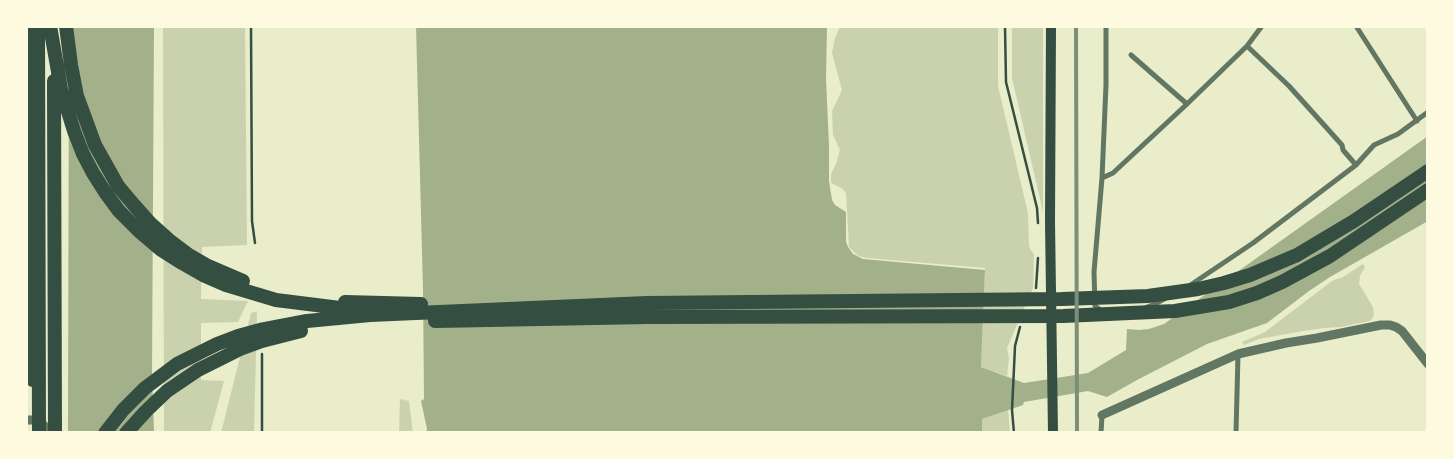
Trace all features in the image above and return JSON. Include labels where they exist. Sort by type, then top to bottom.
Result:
[{"type":"highway","points":[[32,424],[38,26]]},
{"type":"highway","points":[[50,26],[61,89],[67,110],[74,131],[93,173],[119,211],[140,232],[160,249],[203,275],[226,285],[276,300],[354,310],[646,317]]},
{"type":"highway","points":[[54,26],[55,433]]},
{"type":"highway","points":[[66,26],[77,96],[95,145],[123,192],[150,223],[176,245],[208,266],[231,277],[277,291],[336,301],[436,305],[1062,299],[1148,296],[1224,283],[1298,255],[1354,221],[1428,171]]},
{"type":"highway","points":[[126,433],[167,391],[198,370],[240,349],[292,333],[340,325],[384,322],[646,317],[1063,316],[1150,313],[1200,308],[1257,293],[1282,282],[1330,256],[1428,190]]},
{"type":"highway","points":[[105,433],[123,410],[145,388],[177,364],[217,344],[260,330],[307,321],[370,315],[646,303]]},
{"type":"main road","points":[[27,26],[28,254],[33,433]]},
{"type":"main road","points":[[1051,26],[1050,222],[1053,433]]},
{"type":"street","points":[[1106,26],[1106,84],[1102,178],[1094,272],[1095,306],[1103,312],[1117,313],[1155,304],[1190,286],[1253,243],[1356,165],[1374,144],[1398,134],[1428,112]]},
{"type":"street","points":[[1102,178],[1113,173],[1248,46],[1262,26]]},
{"type":"street","points":[[1356,26],[1417,121]]},
{"type":"street","points":[[1248,46],[1289,86],[1342,145],[1343,150],[1356,165]]},
{"type":"street","points":[[1131,54],[1186,104]]},
{"type":"street","points":[[1101,433],[1102,415],[1238,354],[1286,343],[1390,325],[1402,331],[1428,364]]},
{"type":"street","points":[[1236,433],[1238,354]]},
{"type":"street","points":[[32,424],[43,421],[47,426],[47,433]]},
{"type":"path","points":[[251,26],[252,221],[255,243]]},
{"type":"path","points":[[1005,26],[1006,82],[1037,208],[1038,230]]},
{"type":"path","points":[[1035,292],[1038,256]]},
{"type":"path","points":[[1014,433],[1012,410],[1014,368],[1016,346],[1021,325]]},
{"type":"path","points":[[262,348],[262,433]]},
{"type":"shaded area","points":[[69,26],[154,26],[152,373],[154,433],[68,433]]},
{"type":"shaded area","points":[[163,26],[245,26],[247,245],[202,247],[201,299],[248,301],[238,322],[201,323],[201,380],[224,381],[210,433],[164,433]]},
{"type":"shaded area","points":[[416,26],[827,26],[826,79],[829,181],[832,200],[835,205],[846,212],[846,242],[848,247],[853,254],[863,259],[985,270],[981,367],[1024,383],[1088,373],[1126,350],[1127,329],[1149,329],[1164,324],[1428,136],[1428,221],[1330,277],[1267,323],[1207,344],[1107,397],[1088,391],[1024,402],[1023,405],[982,419],[982,433],[426,433],[427,429],[421,401],[424,399],[423,289]]},
{"type":"shaded area","points":[[840,26],[998,26],[998,86],[1028,213],[1029,245],[1034,254],[1033,288],[1007,348],[1009,358],[1007,376],[981,367],[985,268],[866,258],[858,256],[849,247],[846,193],[843,189],[831,183],[831,174],[840,150],[833,135],[832,111],[842,90],[832,53]]},
{"type":"shaded area","points":[[1012,26],[1043,26],[1043,212],[1012,78]]},
{"type":"shaded area","points":[[1363,264],[1365,267],[1360,276],[1359,284],[1373,307],[1374,316],[1370,321],[1259,339],[1244,345],[1242,342],[1265,332],[1332,281],[1343,277]]},
{"type":"shaded area","points":[[257,311],[254,433],[221,433],[251,313]]},
{"type":"shaded area","points":[[400,399],[409,401],[413,433],[399,433]]},
{"type":"shaded area","points":[[1008,410],[1010,433],[982,433],[982,419]]},
{"type":"railway","points":[[1076,26],[1077,433]]}]
